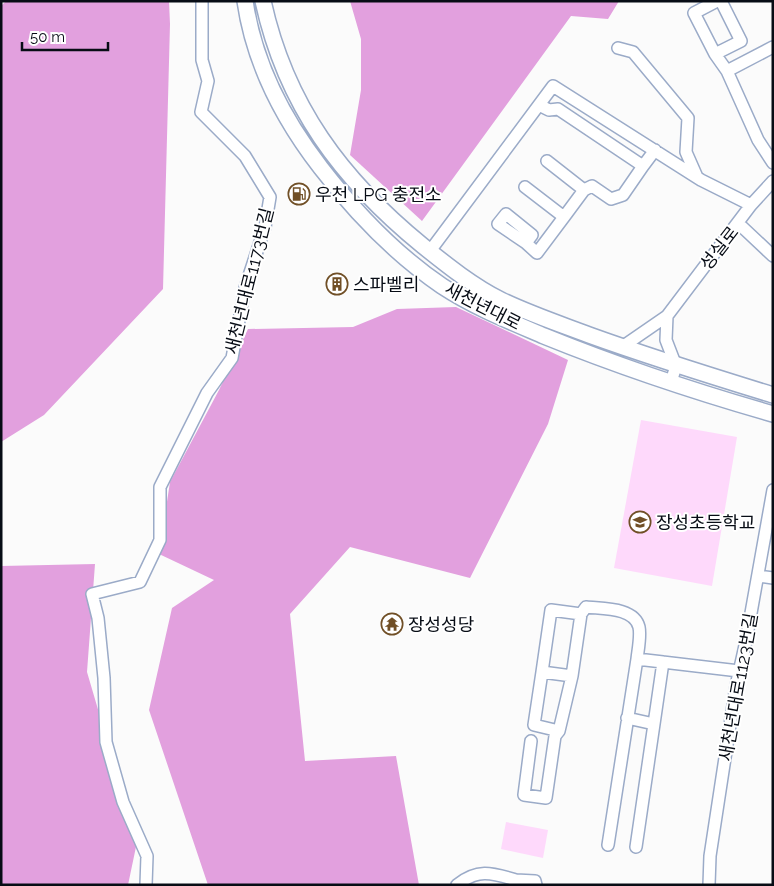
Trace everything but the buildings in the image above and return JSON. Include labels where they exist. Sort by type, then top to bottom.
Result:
[{"type":"main road","name":"새천년대로","points":[[245,1],[258,55],[273,95],[303,146],[340,192],[378,233],[443,287],[496,316],[591,355],[773,414]]},
{"type":"main road","name":"새천년대로","points":[[264,1],[274,44],[289,84],[324,145],[358,186],[389,217],[452,269],[500,299],[622,347],[676,366],[773,395]]},
{"type":"street","name":"새천년대로1173번길","points":[[146,885],[147,856],[122,802],[106,742],[104,678],[98,618],[92,594],[140,582],[160,540],[160,487],[207,393],[232,358],[245,288],[265,227],[270,197],[245,156],[201,112],[208,81],[202,60],[202,1]]},
{"type":"street","points":[[717,1],[694,13],[715,54],[727,71],[758,140],[773,162]]},
{"type":"street","points":[[715,54],[741,41],[721,1]]},
{"type":"street","points":[[727,71],[773,47]]},
{"type":"street","points":[[618,48],[633,52],[688,118],[686,152],[698,178]]},
{"type":"street","points":[[430,251],[553,86],[698,178],[751,205]]},
{"type":"street","points":[[539,105],[548,110],[558,109],[643,166]]},
{"type":"street","points":[[526,243],[537,253],[584,190],[592,186],[610,199],[623,195],[656,150]]},
{"type":"street","points":[[547,161],[584,190]]},
{"type":"street","name":"성실로","points":[[622,347],[667,316],[751,205],[773,181]]},
{"type":"street","points":[[525,187],[564,217]]},
{"type":"street","points":[[738,224],[773,256]]},
{"type":"street","points":[[667,316],[666,340],[676,366],[671,382]]},
{"type":"street","name":"새천년대로1123번길","points":[[709,885],[710,856],[739,671],[773,490]]},
{"type":"street","points":[[758,576],[773,578]]},
{"type":"street","points":[[531,741],[524,795],[546,798],[555,736],[559,731],[572,676],[581,614],[586,607],[619,611],[632,616],[639,627],[637,659],[608,845]]},
{"type":"street","points":[[559,731],[534,725],[551,610],[581,614]]},
{"type":"street","points":[[637,659],[739,671]]},
{"type":"street","points":[[636,847],[663,662]]},
{"type":"street","points":[[542,672],[572,676]]},
{"type":"street","points":[[627,718],[654,724]]},
{"type":"street","points":[[457,885],[473,874],[496,874],[517,882],[535,881],[536,885]]},
{"type":"shaded area","points":[[6,1],[169,1],[170,24],[163,289],[44,415],[1,442],[1,6]]},
{"type":"shaded area","points":[[350,1],[619,1],[608,19],[571,16],[422,221],[350,155],[361,90],[361,39]]},
{"type":"shaded area","points":[[456,307],[568,360],[548,424],[470,578],[350,547],[290,614],[305,761],[396,756],[419,885],[208,885],[149,710],[172,608],[214,580],[159,554],[170,482],[219,390],[248,329],[353,327],[397,309]]},
{"type":"shaded area","points":[[641,420],[737,437],[712,586],[614,568]]},
{"type":"shaded area","points":[[95,564],[87,672],[137,842],[128,885],[1,885],[1,566]]},
{"type":"shaded area","points":[[506,822],[548,830],[543,858],[501,849]]},
{"type":"place","name":"우천 LPG 충전소","points":[[299,194]]},
{"type":"place","name":"스파벨리","points":[[337,284]]},
{"type":"place","name":"장성초등학교","points":[[640,522]]},
{"type":"place","name":"장성성당","points":[[392,624]]}]
